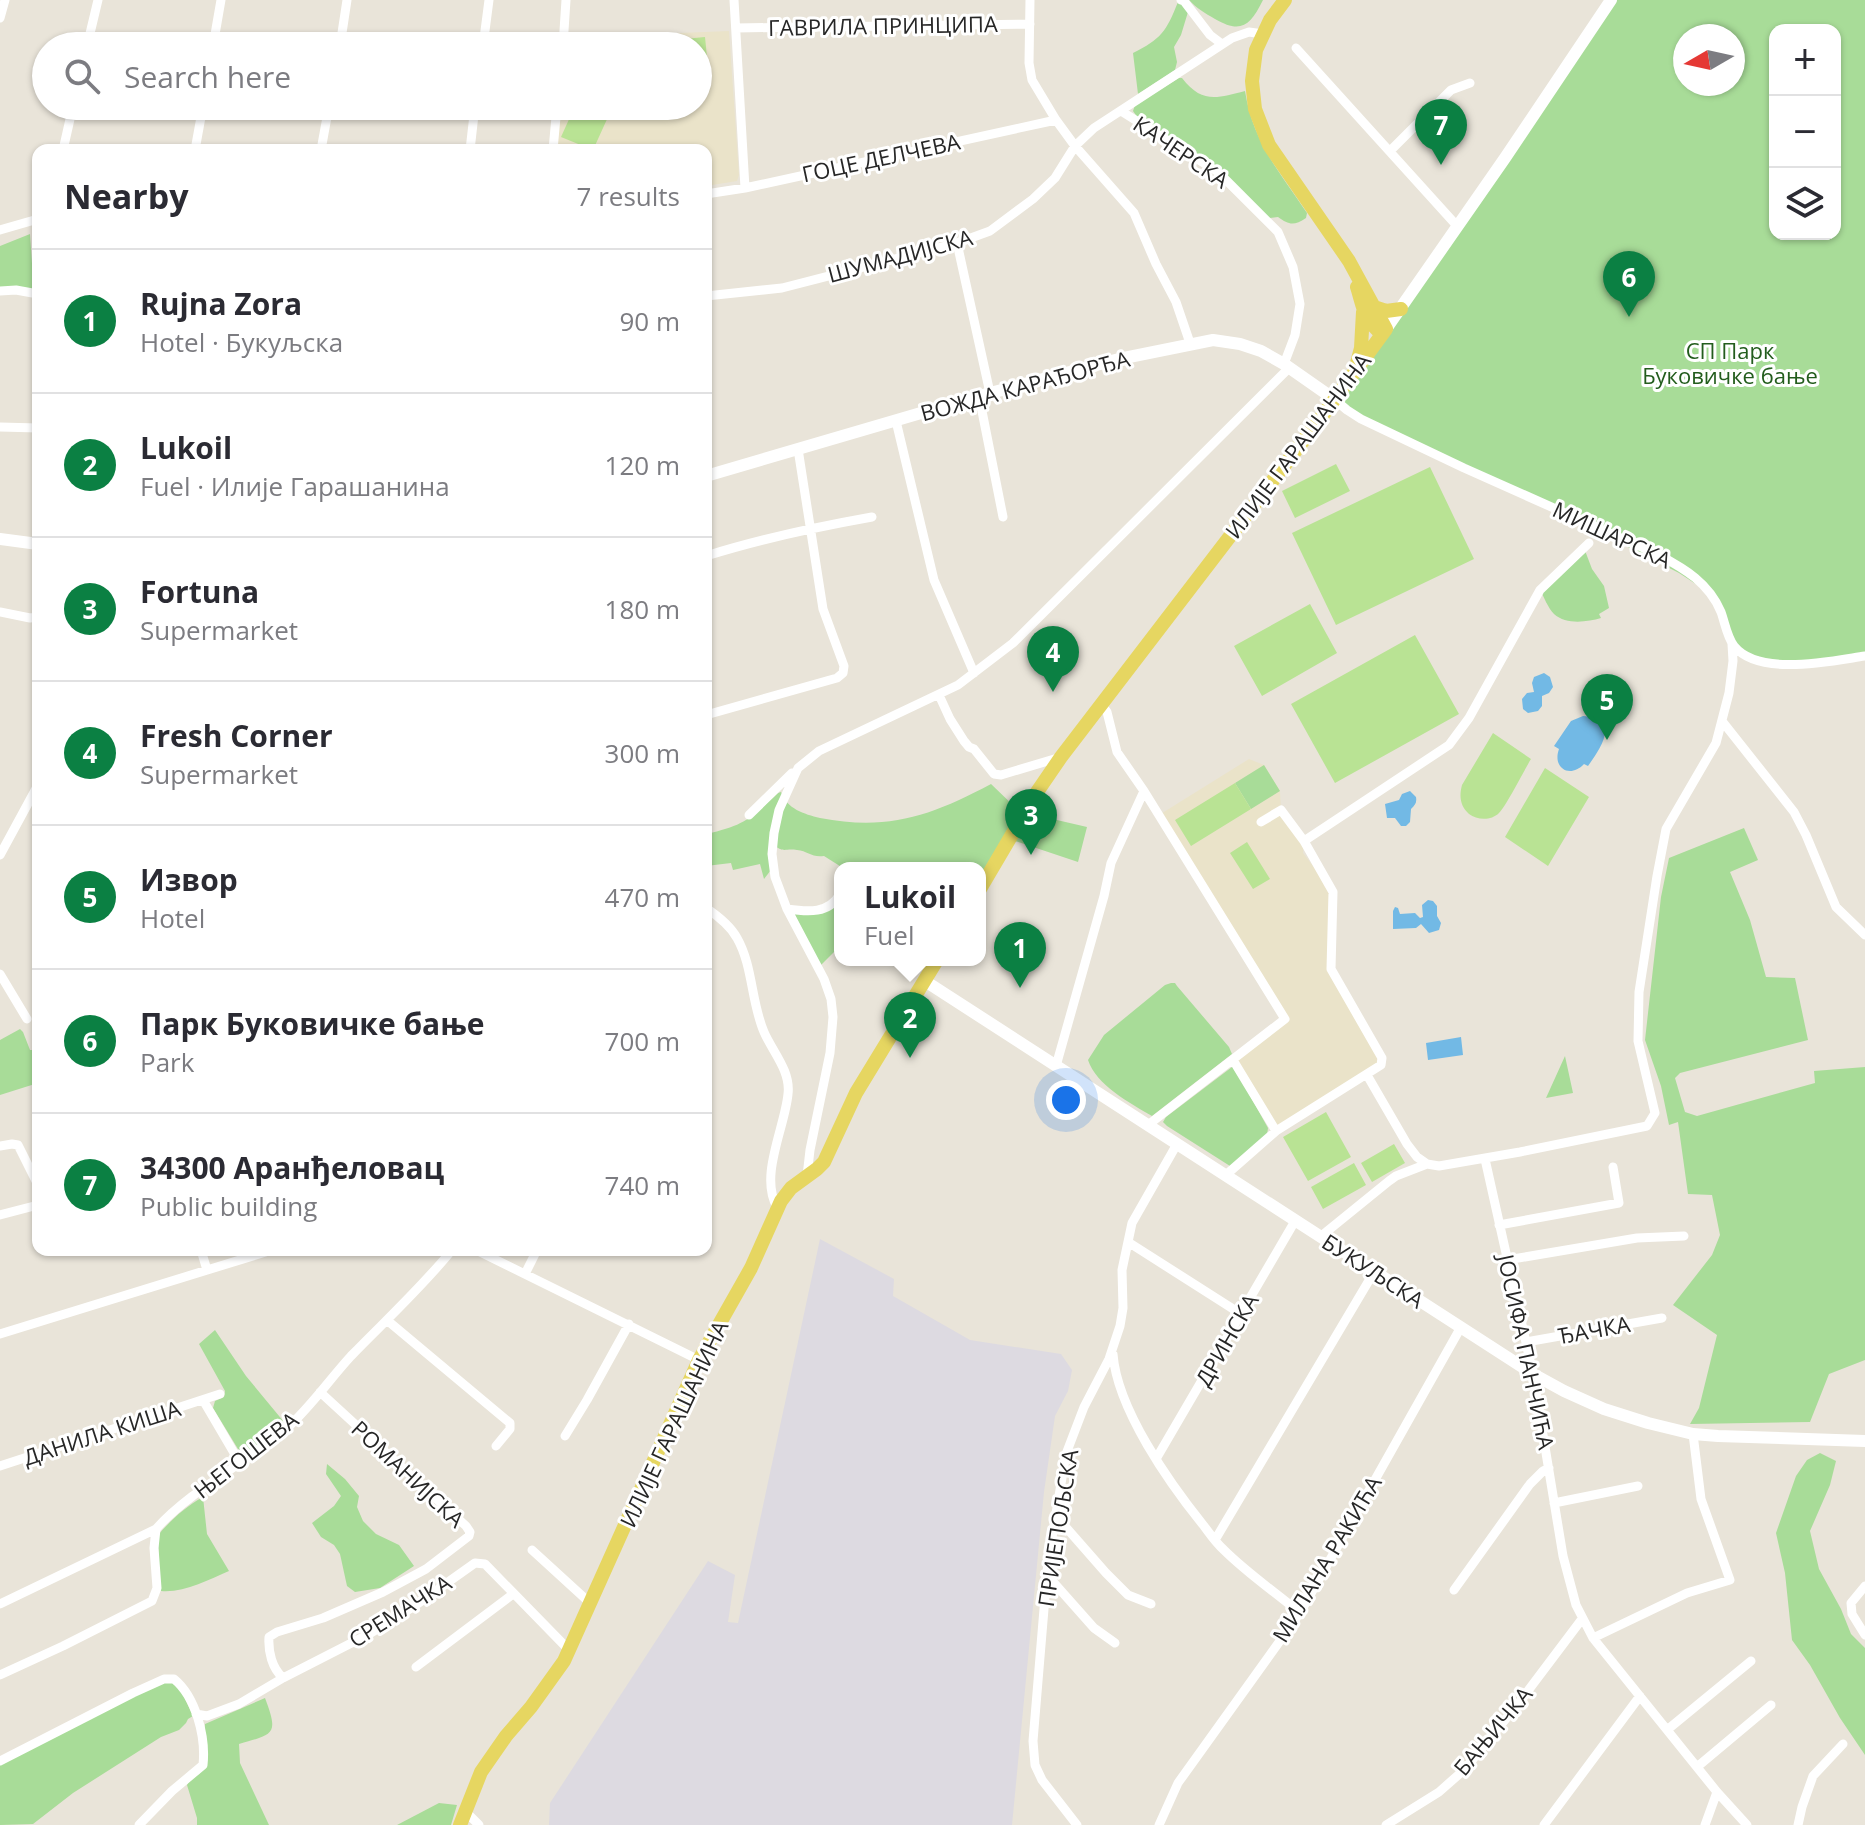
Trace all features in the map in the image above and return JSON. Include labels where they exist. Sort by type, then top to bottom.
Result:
[{"type":"main road","points":[[1285,0],[1270,20],[1256,50],[1252,81],[1255,109],[1269,145],[1349,261],[1371,325],[1384,332]]},
{"type":"main road","name":"ИЛИЈЕ ГАРАШАНИНА","points":[[986,879],[1061,757],[1401,309],[1611,0]]},
{"type":"main road","points":[[1368,310],[1401,309]]},
{"type":"main road","points":[[1356,368],[1368,310]]},
{"type":"main road","name":"ВОЖДА КАРАЂОРЂА","points":[[712,474],[985,394],[1190,343],[1219,340],[1261,351],[1334,399]]},
{"type":"main road","points":[[0,539],[32,543]]},
{"type":"main road","name":"ИЛИЈЕ ГАРАШАНИНА","points":[[463,1818],[481,1772],[564,1661],[699,1360],[751,1268],[777,1207],[787,1192],[824,1162],[856,1093],[931,966]]},
{"type":"main road","name":"БУКУЉСКА","points":[[925,981],[1374,1272],[1564,1391],[1604,1409],[1693,1434],[1865,1441]]},
{"type":"street","points":[[0,18],[5,0]]},
{"type":"street","points":[[90,32],[98,0]]},
{"type":"street","points":[[215,32],[221,0]]},
{"type":"street","points":[[342,32],[347,0]]},
{"type":"street","points":[[485,32],[489,0]]},
{"type":"street","points":[[564,32],[566,0]]},
{"type":"street","points":[[734,0],[745,188]]},
{"type":"street","points":[[1030,0],[1030,73],[1037,90],[1075,146],[1139,221],[1156,264],[1176,302],[1190,343]]},
{"type":"street","points":[[1183,0],[1210,35],[1222,44]]},
{"type":"street","name":"ГАВРИЛА ПРИНЦИПА","points":[[736,28],[1030,24]]},
{"type":"street","name":"ШУМАДИЈСКА","points":[[712,295],[782,288],[957,243],[990,231],[1055,178],[1075,146],[1094,128],[1222,44],[1249,32],[1263,34]]},
{"type":"street","points":[[1296,48],[1458,227]]},
{"type":"street","points":[[1390,151],[1451,90],[1470,83]]},
{"type":"street","name":"КАЧЕРСКА","points":[[1121,111],[1218,172],[1278,232],[1293,267],[1300,304],[1287,366]]},
{"type":"street","points":[[64,144],[70,120]]},
{"type":"street","points":[[196,144],[200,120]]},
{"type":"street","points":[[322,144],[326,120]]},
{"type":"street","points":[[471,144],[473,120]]},
{"type":"street","points":[[554,144],[556,120]]},
{"type":"street","name":"ГОЦЕ ДЕЛЧЕВА","points":[[712,193],[1056,120]]},
{"type":"street","points":[[0,230],[32,221]]},
{"type":"street","points":[[957,243],[985,394],[1003,517]]},
{"type":"street","points":[[0,291],[32,293]]},
{"type":"street","points":[[749,815],[819,751],[958,685],[1013,643],[1287,366]]},
{"type":"street","name":"МИШАРСКА","points":[[1334,399],[1361,419],[1686,570],[1700,580],[1711,594],[1732,644]]},
{"type":"street","points":[[896,421],[934,580],[974,673]]},
{"type":"street","points":[[0,427],[32,428]]},
{"type":"street","points":[[712,713],[837,678],[843,673],[844,666],[823,609],[798,449]]},
{"type":"street","points":[[712,554],[811,528],[872,517]]},
{"type":"street","points":[[1304,841],[1449,745],[1469,718],[1540,590],[1589,543]]},
{"type":"street","points":[[0,612],[32,618]]},
{"type":"street","points":[[1732,644],[1753,660],[1785,665],[1865,656]]},
{"type":"street","points":[[1367,1075],[1407,1144],[1427,1164],[1446,1166],[1647,1126],[1655,1113],[1638,1041],[1639,992],[1657,876],[1666,829],[1716,743],[1731,676],[1732,644]]},
{"type":"street","points":[[939,695],[964,741],[994,774],[1001,775],[1061,757]]},
{"type":"street","points":[[1101,704],[1107,712],[1117,752],[1285,1019],[1148,1125]]},
{"type":"street","points":[[1722,721],[1794,812],[1836,907],[1865,935]]},
{"type":"street","points":[[798,768],[779,810],[774,833],[772,854],[775,877],[787,909],[824,979],[833,1017],[830,1053],[807,1176]]},
{"type":"street","points":[[1056,1066],[1111,863],[1144,791]]},
{"type":"street","points":[[0,855],[32,796]]},
{"type":"street","points":[[1227,1174],[1276,1131],[1367,1075],[1381,1065],[1382,1058],[1331,969],[1333,892],[1304,841],[1281,810],[1261,822]]},
{"type":"street","points":[[787,909],[812,911],[830,907],[834,902]]},
{"type":"street","points":[[712,913],[735,934],[744,951],[757,1013],[788,1082],[771,1187],[777,1207]]},
{"type":"street","points":[[0,974],[27,1019]]},
{"type":"street","points":[[1233,1060],[1276,1131]]},
{"type":"street","name":"ПРИЈЕПОЉСКА","points":[[1077,1825],[1042,1780],[1035,1765],[1033,1741],[1047,1575],[1066,1454],[1084,1407],[1109,1359],[1121,1317],[1122,1270],[1132,1223],[1177,1144]]},
{"type":"street","points":[[0,1146],[18,1145],[32,1173]]},
{"type":"street","name":"ЈОСИФА ПАНЧИЋА","points":[[1485,1159],[1533,1374],[1569,1583],[1582,1619],[1593,1638],[1747,1825]]},
{"type":"street","points":[[1320,1237],[1389,1181],[1427,1164]]},
{"type":"street","points":[[1499,1225],[1619,1203],[1613,1167]]},
{"type":"street","points":[[0,1215],[32,1207]]},
{"type":"street","name":"ДРИНСКА","points":[[1156,1459],[1295,1221]]},
{"type":"street","points":[[1507,1260],[1637,1238],[1684,1236]]},
{"type":"street","points":[[1128,1242],[1241,1314]]},
{"type":"street","points":[[203,1256],[207,1270]]},
{"type":"street","points":[[0,1334],[252,1256]]},
{"type":"street","name":"ЊЕГОШЕВА","points":[[0,1604],[156,1529],[183,1504],[288,1427],[447,1256]]},
{"type":"street","points":[[488,1256],[699,1360]]},
{"type":"street","points":[[525,1274],[534,1256]]},
{"type":"street","points":[[1215,1540],[1374,1272]]},
{"type":"street","name":"ЂАЧКА","points":[[1526,1342],[1662,1318]]},
{"type":"street","points":[[388,1321],[510,1423],[510,1429],[496,1446]]},
{"type":"street","points":[[565,1436],[629,1324]]},
{"type":"street","name":"МИЛАНА РАКИЋА","points":[[1159,1825],[1178,1783],[1300,1613],[1461,1327]]},
{"type":"street","points":[[1113,1347],[1117,1377],[1127,1406],[1182,1499],[1223,1550],[1300,1613]]},
{"type":"street","name":"РОМАНИЈСКА","points":[[283,1678],[275,1671],[269,1637],[383,1592],[426,1569],[469,1536],[470,1532],[320,1392]]},
{"type":"street","name":"ДАНИЛА КИША","points":[[0,1466],[220,1394]]},
{"type":"street","name":"ДАНИЛА КИША","points":[[203,1400],[240,1463]]},
{"type":"street","points":[[1593,1638],[1687,1593],[1730,1580],[1701,1499],[1693,1434]]},
{"type":"street","points":[[1454,1590],[1530,1484],[1549,1468]]},
{"type":"street","points":[[1554,1503],[1638,1486]]},
{"type":"street","points":[[1056,1516],[1128,1595],[1151,1604]]},
{"type":"street","points":[[0,1675],[152,1601],[157,1588],[156,1529]]},
{"type":"street","points":[[532,1550],[590,1603]]},
{"type":"street","name":"СРЕМАЧКА","points":[[204,1720],[371,1633],[475,1563],[485,1564],[569,1650]]},
{"type":"street","points":[[1047,1575],[1094,1628],[1115,1643]]},
{"type":"street","points":[[1865,1586],[1851,1603],[1852,1614],[1865,1635]]},
{"type":"street","points":[[416,1667],[513,1594]]},
{"type":"street","name":"БАЊИЧКА","points":[[1386,1825],[1439,1792],[1465,1769],[1582,1619]]},
{"type":"street","points":[[1667,1730],[1751,1661]]},
{"type":"street","points":[[0,1761],[164,1679],[174,1679],[182,1685],[196,1714],[204,1720],[203,1765],[139,1825]]},
{"type":"street","points":[[1544,1825],[1640,1696]]},
{"type":"street","points":[[1697,1767],[1771,1705]]},
{"type":"street","points":[[1798,1825],[1813,1776],[1843,1744]]},
{"type":"street","points":[[1705,1825],[1717,1792]]},
{"type":"street","points":[[463,1818],[479,1825]]},
{"type":"shaded area","points":[[729,31],[737,181],[712,185],[712,144],[558,144],[560,120],[712,120],[712,32],[704,32]]},
{"type":"shaded area","points":[[1249,759],[1264,765],[1280,791],[1281,810],[1304,841],[1303,853],[1333,892],[1331,969],[1381,1065],[1276,1131],[1233,1060],[1285,1019],[1159,815]]},
{"type":"shaded area","points":[[820,1239],[894,1279],[893,1296],[970,1340],[1061,1354],[1072,1370],[1068,1391],[1055,1416],[1044,1492],[1012,1825],[549,1825],[550,1803],[708,1561],[735,1575],[728,1622],[738,1623]]},
{"type":"green space","points":[[1189,0],[1263,0],[1249,21],[1244,25],[1232,26],[1215,19]]},
{"type":"green space","name":"СП Парк Буковичке бање","points":[[1611,0],[1865,0],[1865,656],[1785,665],[1739,651],[1711,594],[1679,573],[1610,535],[1353,414],[1334,399]]},
{"type":"green space","points":[[1178,2],[1188,12],[1174,47],[1175,70],[1138,94],[1133,53],[1162,34]]},
{"type":"green space","points":[[1179,78],[1196,92],[1210,97],[1245,91],[1261,141],[1307,213],[1306,218],[1292,224],[1278,217],[1269,218],[1138,118],[1133,111],[1135,105]]},
{"type":"green space","points":[[569,120],[607,120],[596,144],[578,144],[561,137]]},
{"type":"green space","points":[[30,234],[32,293],[0,292],[0,246]]},
{"type":"green space","points":[[1336,464],[1350,491],[1295,518],[1282,491]]},
{"type":"green space","points":[[1430,467],[1474,559],[1336,625],[1292,533]]},
{"type":"green space","points":[[1584,548],[1592,569],[1604,586],[1609,608],[1599,614],[1601,618],[1564,620],[1552,612],[1540,590]]},
{"type":"green space","points":[[1310,604],[1337,653],[1262,696],[1234,646]]},
{"type":"green space","points":[[1415,635],[1459,714],[1335,783],[1291,704]]},
{"type":"green space","points":[[1493,733],[1531,759],[1499,813],[1480,818],[1472,816],[1464,808],[1461,789]]},
{"type":"green space","points":[[1264,765],[1280,791],[1251,809],[1235,783]]},
{"type":"green space","points":[[1545,768],[1589,797],[1548,866],[1505,837]]},
{"type":"green space","points":[[1235,783],[1251,809],[1191,846],[1175,820]]},
{"type":"green space","points":[[991,784],[1019,811],[986,866],[986,862],[834,862],[824,856],[782,850],[771,843],[771,870],[764,879],[760,864],[733,870],[731,863],[712,865],[712,832],[746,820],[781,792],[797,810],[844,822],[867,823],[908,818],[949,805]]},
{"type":"green space","points":[[1031,814],[1087,827],[1078,862],[1015,841]]},
{"type":"green space","points":[[1744,828],[1758,860],[1730,872],[1750,920],[1766,977],[1795,978],[1808,1040],[1680,1073],[1675,1078],[1685,1112],[1697,1116],[1815,1083],[1814,1071],[1865,1067],[1865,1360],[1829,1374],[1810,1422],[1690,1424],[1699,1408],[1717,1335],[1673,1305],[1712,1255],[1720,1235],[1712,1195],[1688,1194],[1678,1122],[1669,1125],[1661,1086],[1645,1040],[1661,897],[1669,858]]},
{"type":"green space","points":[[1247,842],[1270,879],[1253,889],[1230,853]]},
{"type":"green space","points":[[834,902],[834,952],[820,966],[794,913]]},
{"type":"green space","points":[[1175,983],[1232,1054],[1152,1116],[1106,1085],[1088,1060],[1104,1035]]},
{"type":"green space","points":[[20,1029],[23,1032],[32,1050],[32,1085],[0,1095],[0,1040]]},
{"type":"green space","points":[[1565,1056],[1573,1093],[1546,1098]]},
{"type":"green space","points":[[1232,1067],[1268,1128],[1267,1135],[1230,1166],[1163,1122]]},
{"type":"green space","points":[[1326,1112],[1351,1157],[1308,1181],[1283,1137]]},
{"type":"green space","points":[[1394,1144],[1405,1163],[1372,1182],[1361,1163]]},
{"type":"green space","points":[[1354,1163],[1366,1185],[1323,1209],[1311,1187]]},
{"type":"green space","points":[[215,1330],[246,1376],[284,1422],[245,1452],[238,1449],[213,1408],[215,1401],[224,1397],[225,1391],[199,1344]]},
{"type":"green space","points":[[1820,1453],[1836,1461],[1830,1485],[1810,1531],[1819,1569],[1851,1634],[1865,1648],[1865,1755],[1792,1640],[1785,1573],[1776,1533],[1796,1476],[1807,1460]]},
{"type":"green space","points":[[327,1464],[359,1496],[357,1507],[363,1521],[376,1534],[399,1545],[414,1566],[380,1588],[355,1592],[347,1586],[340,1554],[334,1545],[321,1537],[312,1523],[334,1506],[341,1496],[326,1474]]},
{"type":"green space","points":[[203,1497],[207,1534],[229,1571],[187,1588],[161,1591],[158,1535],[179,1514]]},
{"type":"green space","points":[[165,1680],[179,1686],[193,1716],[179,1730],[161,1737],[73,1793],[33,1824],[0,1825],[0,1764]]},
{"type":"green space","points":[[265,1698],[272,1719],[270,1731],[260,1738],[239,1744],[240,1763],[269,1825],[197,1825],[187,1785],[200,1773],[205,1724]]},
{"type":"green space","points":[[439,1803],[457,1805],[451,1825],[397,1825]]},
{"type":"water","points":[[1544,673],[1550,677],[1553,687],[1542,696],[1542,706],[1538,711],[1528,713],[1523,709],[1522,699],[1527,693],[1534,692],[1534,677]]},
{"type":"water","points":[[1583,716],[1602,723],[1605,736],[1588,766],[1584,764],[1568,771],[1560,766],[1557,756],[1559,749],[1554,746],[1571,721]]},
{"type":"water","points":[[1410,791],[1416,802],[1411,809],[1410,822],[1401,826],[1395,818],[1387,818],[1385,804],[1399,800],[1402,794]]},
{"type":"water","points":[[1428,900],[1437,906],[1441,923],[1439,930],[1429,933],[1421,924],[1416,928],[1393,929],[1395,907],[1400,914],[1415,913],[1420,918],[1423,917],[1422,905]]},
{"type":"water","points":[[1461,1037],[1463,1055],[1428,1060],[1426,1043]]},
{"type":"place","name":"34300 Аранђеловац","points":[[1441,165]]},
{"type":"place","name":"Парк Буковичке бање","points":[[1629,317]]},
{"type":"place","name":"Fresh Corner","points":[[1053,692]]},
{"type":"place","name":"Извор","points":[[1607,740]]},
{"type":"place","name":"Fortuna","points":[[1031,855]]},
{"type":"place","name":"Rujna Zora","points":[[1020,988]]},
{"type":"place","name":"Lukoil","points":[[910,1058]]}]
